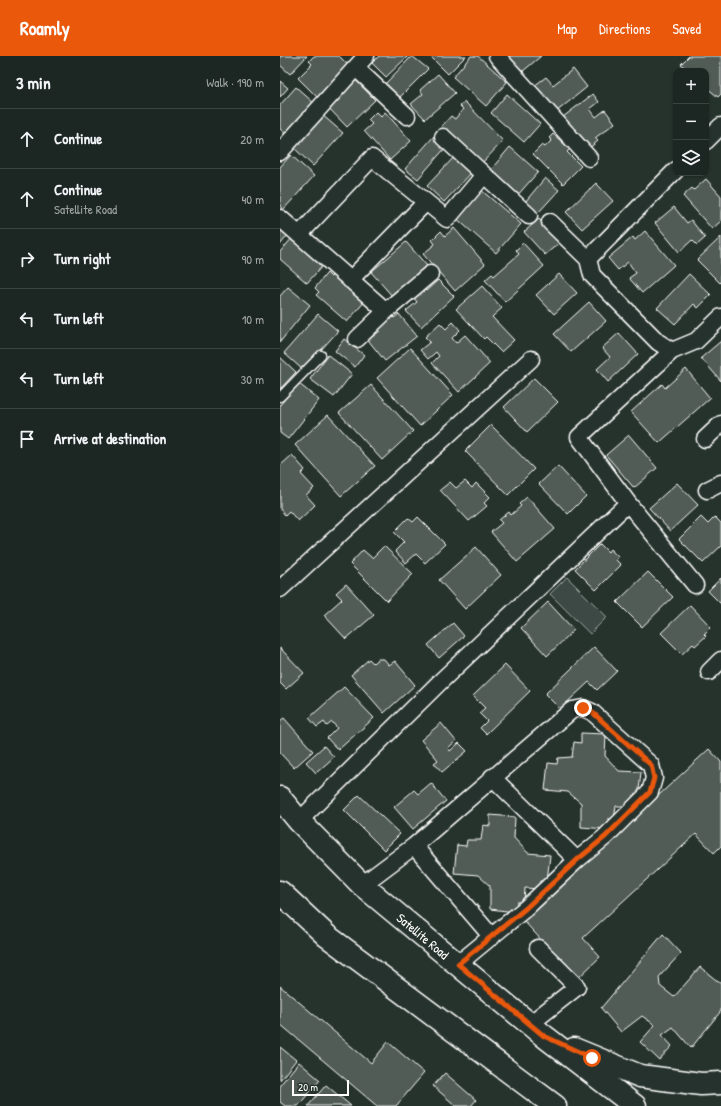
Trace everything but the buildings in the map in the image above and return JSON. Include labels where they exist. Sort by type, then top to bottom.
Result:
[{"type":"main road","name":"Satellite Road","points":[[280,798],[299,821],[362,885],[537,1030],[634,1106]]},
{"type":"main road","points":[[280,892],[327,936],[551,1104]]},
{"type":"main road","points":[[537,1030],[592,1058],[640,1076],[701,1084],[721,1083]]},
{"type":"street","points":[[280,152],[366,56]]},
{"type":"street","points":[[497,56],[589,158]]},
{"type":"street","points":[[356,68],[407,116]]},
{"type":"street","points":[[707,140],[721,126]]},
{"type":"street","points":[[443,137],[529,216]]},
{"type":"street","points":[[299,235],[372,158],[447,219],[484,175]]},
{"type":"street","points":[[588,260],[673,173]]},
{"type":"street","points":[[350,280],[426,202]]},
{"type":"street","points":[[280,218],[386,311]]},
{"type":"street","points":[[550,222],[588,260],[592,275],[658,342],[672,352]]},
{"type":"street","points":[[357,339],[386,311],[430,274]]},
{"type":"street","points":[[695,585],[628,503],[579,437],[672,352],[696,341],[721,317]]},
{"type":"street","points":[[280,589],[531,359]]},
{"type":"street","points":[[705,439],[721,424]]},
{"type":"street","points":[[299,821],[441,681],[628,503]]},
{"type":"street","points":[[709,672],[721,660]]},
{"type":"street","points":[[362,885],[414,846],[492,777],[572,710],[583,708],[592,712],[651,765],[654,778],[650,792],[605,837],[577,860],[492,937],[458,964]]},
{"type":"street","points":[[492,777],[577,860]]},
{"type":"street","points":[[414,846],[492,937]]},
{"type":"street","points":[[537,1030],[576,987],[538,948]]},
{"type":"lane","points":[[280,397],[321,355]]},
{"type":"shaded area","points":[[567,577],[607,617],[590,634],[550,594]]},
{"type":"route","points":[[583,708],[592,712],[651,765],[654,778],[650,792],[605,837],[577,860],[526,908],[458,964],[544,1036],[592,1058]]}]
